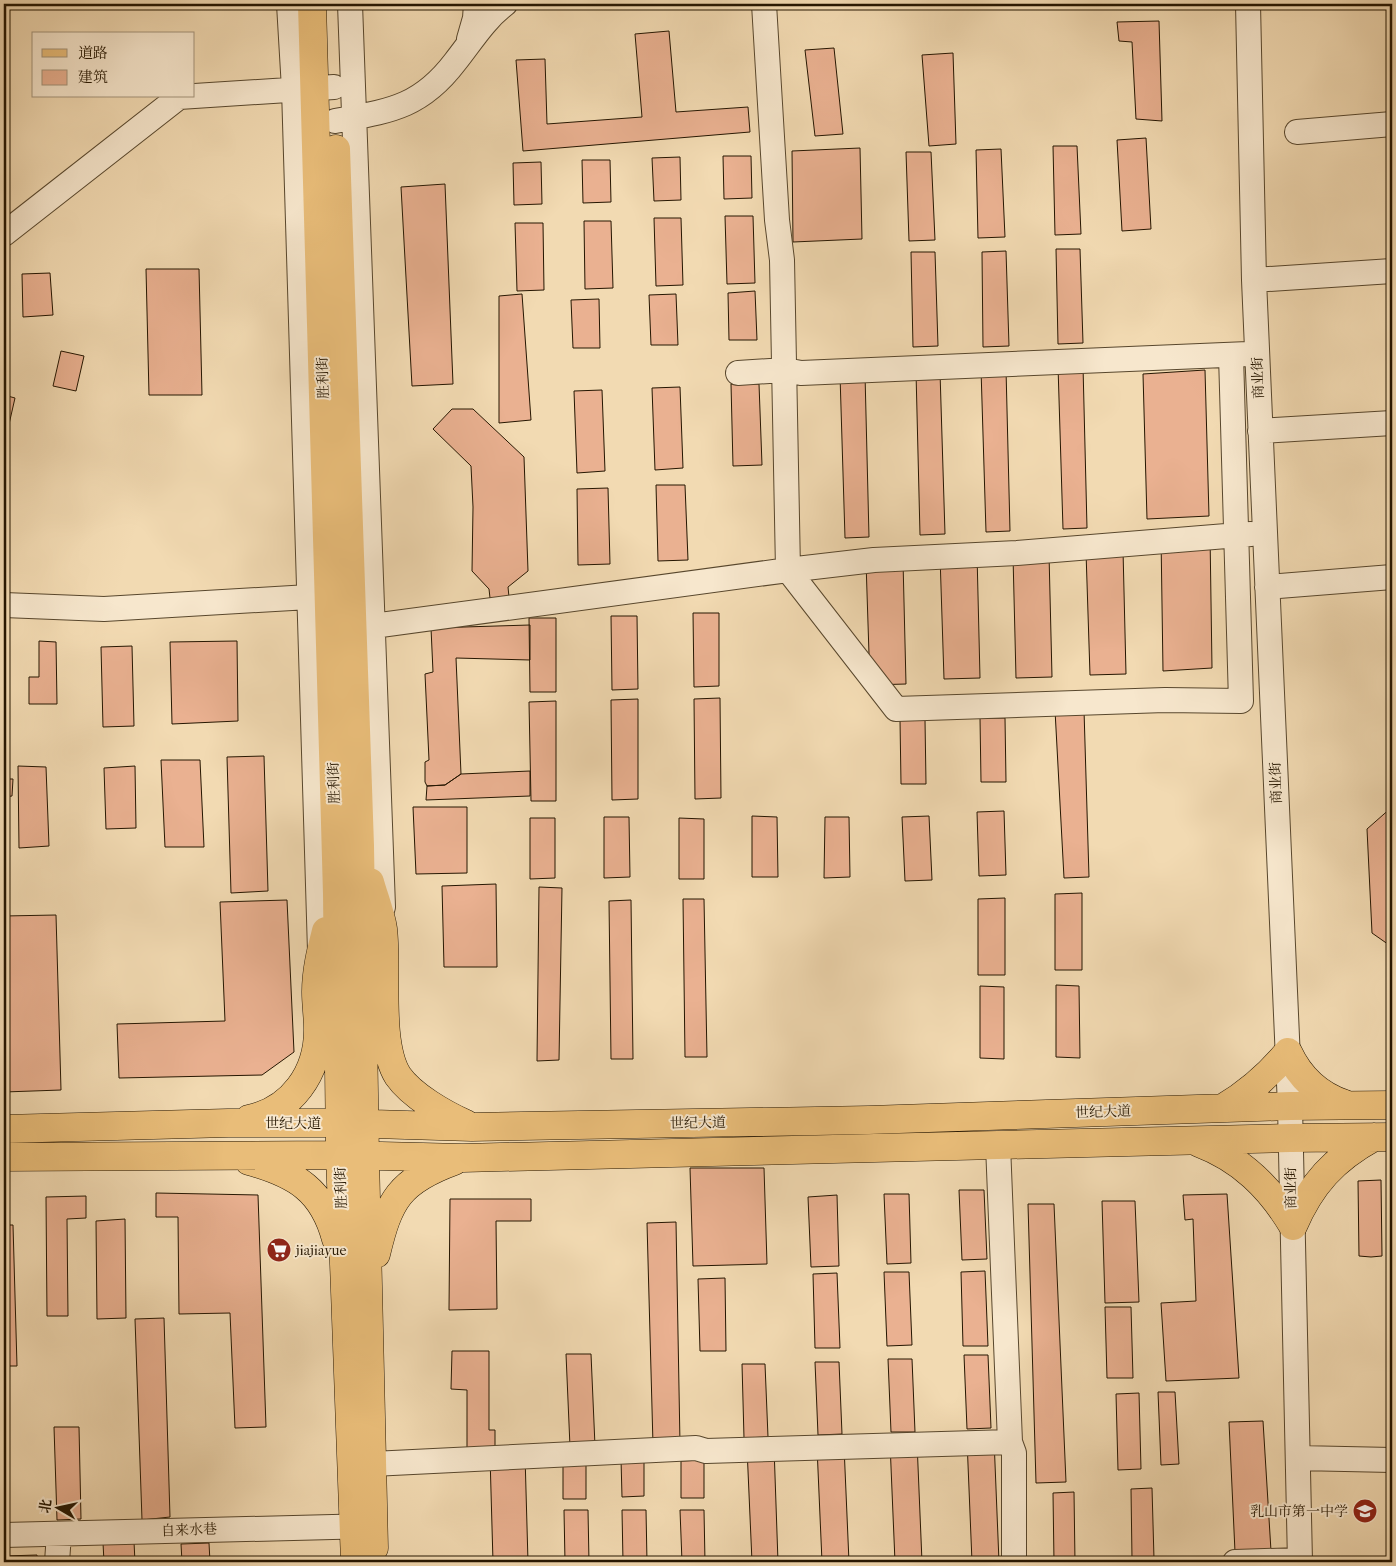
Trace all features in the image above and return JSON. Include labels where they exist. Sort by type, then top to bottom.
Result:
[{"type":"main road","name":"胜利街","points":[[312,4],[337,894],[352,1124]]},
{"type":"main road","name":"胜利街","points":[[314,88],[331,4]]},
{"type":"main road","name":"胜利街","points":[[314,88],[345,119],[360,846],[352,1156],[364,1526],[374,1562]]},
{"type":"main road","points":[[360,846],[383,928],[386,1033],[390,1059],[399,1076],[424,1100],[449,1116],[472,1127]]},
{"type":"main road","points":[[228,1123],[257,1117],[276,1109],[289,1100],[309,1072],[315,1054],[318,1031],[316,990],[320,954],[337,894]]},
{"type":"main road","points":[[1223,1108],[1252,1089],[1277,1066],[1288,1052],[1298,1071],[1314,1089],[1325,1096],[1349,1105]]},
{"type":"main road","name":"世纪大道","points":[[4,1129],[228,1123],[472,1127],[859,1120],[1290,1106],[1392,1105]]},
{"type":"main road","points":[[1293,1226],[1307,1196],[1328,1169],[1342,1156],[1384,1137]]},
{"type":"main road","points":[[4,1157],[224,1154],[463,1158],[1384,1137]]},
{"type":"main road","points":[[1193,1140],[1223,1154],[1246,1168],[1273,1196],[1293,1226]]},
{"type":"main road","points":[[224,1154],[269,1167],[291,1176],[307,1187],[322,1203],[331,1220],[339,1251],[357,1300]]},
{"type":"main road","points":[[357,1300],[376,1254],[383,1224],[401,1190],[434,1168],[463,1158]]},
{"type":"main road","name":"胜利街","points":[[355,1562],[364,1526],[372,1464],[357,1300]]},
{"type":"street","points":[[289,4],[314,88],[309,598],[320,954]]},
{"type":"street","points":[[350,4],[345,119],[373,626],[383,928]]},
{"type":"street","points":[[467,46],[475,18],[476,4]]},
{"type":"street","points":[[345,119],[375,114],[407,104],[423,95],[440,80],[494,12],[505,4]]},
{"type":"street","points":[[764,4],[777,220],[782,260],[788,570],[896,709],[1165,700],[1241,701],[1232,355]]},
{"type":"street","name":"商业街","points":[[1248,4],[1254,280],[1290,1106],[1300,1561]]},
{"type":"street","points":[[195,96],[314,88]]},
{"type":"street","points":[[4,234],[178,98]]},
{"type":"street","points":[[1297,132],[1392,124]]},
{"type":"street","points":[[1254,280],[1392,271]]},
{"type":"street","points":[[738,373],[785,370],[801,373],[1257,353]]},
{"type":"street","points":[[1260,431],[1392,423]]},
{"type":"street","points":[[373,626],[874,560],[1017,553],[1265,532]]},
{"type":"street","points":[[1268,587],[1392,577]]},
{"type":"street","points":[[4,605],[104,609],[309,598]]},
{"type":"street","points":[[998,1145],[1010,1442],[1014,1453],[1014,1562]]},
{"type":"street","points":[[372,1464],[696,1448],[706,1451],[1010,1442]]},
{"type":"street","points":[[1298,1458],[1392,1460]]},
{"type":"street","name":"自来水巷","points":[[4,1535],[364,1526]]},
{"type":"street","points":[[57,1562],[59,1534]]},
{"type":"street","points":[[1235,1562],[1300,1561]]},
{"type":"building","points":[[1159,21],[1162,121],[1136,119],[1132,42],[1119,41],[1117,22]]},
{"type":"building","points":[[669,31],[676,112],[748,107],[750,132],[523,151],[516,60],[545,59],[547,124],[642,117],[635,34]]},
{"type":"building","points":[[834,48],[843,134],[815,136],[805,50]]},
{"type":"building","points":[[953,53],[956,144],[929,146],[922,55]]},
{"type":"building","points":[[1146,138],[1151,229],[1122,231],[1117,140]]},
{"type":"building","points":[[1053,146],[1077,146],[1081,234],[1055,235]]},
{"type":"building","points":[[860,148],[862,239],[793,242],[792,151]]},
{"type":"building","points":[[1001,149],[1005,237],[978,238],[976,150]]},
{"type":"building","points":[[906,152],[931,152],[935,240],[909,241]]},
{"type":"building","points":[[723,156],[751,156],[752,198],[724,199]]},
{"type":"building","points":[[680,157],[681,200],[654,201],[652,158]]},
{"type":"building","points":[[582,160],[610,160],[611,202],[583,203]]},
{"type":"building","points":[[541,162],[542,204],[514,205],[513,163]]},
{"type":"building","points":[[445,184],[453,384],[412,386],[401,187]]},
{"type":"building","points":[[725,216],[753,216],[755,283],[727,284]]},
{"type":"building","points":[[654,218],[681,218],[683,285],[656,286]]},
{"type":"building","points":[[584,221],[611,221],[613,288],[585,289]]},
{"type":"building","points":[[515,223],[543,223],[544,290],[517,291]]},
{"type":"building","points":[[1056,249],[1080,249],[1083,343],[1058,344]]},
{"type":"building","points":[[1006,251],[1009,346],[983,347],[982,252]]},
{"type":"building","points":[[911,252],[935,252],[938,346],[913,347]]},
{"type":"building","points":[[146,269],[199,269],[202,395],[149,395]]},
{"type":"building","points":[[50,273],[53,315],[23,317],[22,274]]},
{"type":"building","points":[[755,291],[757,340],[729,340],[728,293]]},
{"type":"building","points":[[522,294],[531,420],[499,423],[499,296]]},
{"type":"building","points":[[676,294],[678,345],[651,345],[649,295]]},
{"type":"building","points":[[599,299],[600,348],[573,348],[571,300]]},
{"type":"building","points":[[61,351],[84,356],[76,391],[53,386]]},
{"type":"building","points":[[1058,366],[1083,366],[1087,528],[1063,529]]},
{"type":"building","points":[[981,369],[1006,369],[1010,531],[986,532]]},
{"type":"building","points":[[1205,370],[1209,516],[1147,519],[1143,374]]},
{"type":"building","points":[[916,372],[940,372],[945,534],[920,535]]},
{"type":"building","points":[[865,374],[869,537],[845,538],[840,375]]},
{"type":"building","points":[[731,384],[759,384],[762,465],[733,466]]},
{"type":"building","points":[[680,387],[683,468],[655,470],[652,388]]},
{"type":"building","points":[[602,390],[605,471],[577,473],[574,391]]},
{"type":"building","points":[[4,395],[15,398],[7,433],[4,432]]},
{"type":"building","points":[[452,409],[473,409],[524,457],[528,571],[508,587],[509,597],[490,598],[489,589],[472,571],[473,507],[471,466],[433,429]]},
{"type":"building","points":[[656,485],[685,485],[688,560],[658,561]]},
{"type":"building","points":[[608,488],[610,564],[578,565],[577,489]]},
{"type":"building","points":[[1210,534],[1212,668],[1163,671],[1161,537]]},
{"type":"building","points":[[1123,550],[1126,674],[1090,675],[1086,552]]},
{"type":"building","points":[[977,554],[980,678],[944,679],[940,556]]},
{"type":"building","points":[[1049,554],[1052,677],[1016,678],[1013,556]]},
{"type":"building","points":[[903,561],[906,684],[870,685],[866,562]]},
{"type":"building","points":[[693,613],[719,613],[719,686],[694,687]]},
{"type":"building","points":[[611,616],[637,616],[638,689],[612,690]]},
{"type":"building","points":[[529,618],[556,618],[556,692],[530,692]]},
{"type":"building","points":[[530,625],[530,660],[456,658],[461,774],[445,785],[427,786],[425,782],[425,762],[429,760],[425,674],[433,672],[431,628]]},
{"type":"building","points":[[39,641],[56,642],[57,704],[29,704],[29,677],[39,677]]},
{"type":"building","points":[[237,641],[238,721],[172,724],[170,642]]},
{"type":"building","points":[[132,646],[134,726],[103,727],[101,647]]},
{"type":"building","points":[[720,698],[721,798],[695,799],[694,699]]},
{"type":"building","points":[[638,699],[638,799],[612,800],[611,700]]},
{"type":"building","points":[[556,701],[556,801],[531,801],[529,702]]},
{"type":"building","points":[[1055,710],[1084,710],[1089,877],[1064,878]]},
{"type":"building","points":[[980,718],[1005,718],[1006,782],[981,782]]},
{"type":"building","points":[[900,720],[925,720],[926,784],[901,784]]},
{"type":"building","points":[[264,756],[268,891],[231,893],[227,757]]},
{"type":"building","points":[[161,760],[200,760],[204,847],[165,847]]},
{"type":"building","points":[[18,766],[46,767],[49,846],[19,848]]},
{"type":"building","points":[[135,766],[136,828],[106,829],[104,768]]},
{"type":"building","points":[[530,771],[530,796],[426,800],[427,786],[445,785],[461,774]]},
{"type":"building","points":[[4,779],[13,779],[12,796],[4,797]]},
{"type":"building","points":[[413,807],[467,807],[467,873],[416,874]]},
{"type":"building","points":[[1392,807],[1392,947],[1372,933],[1367,829]]},
{"type":"building","points":[[1004,811],[1006,875],[979,876],[977,812]]},
{"type":"building","points":[[752,816],[777,817],[778,877],[752,877]]},
{"type":"building","points":[[929,816],[932,880],[905,881],[902,817]]},
{"type":"building","points":[[604,817],[629,817],[630,877],[604,878]]},
{"type":"building","points":[[825,817],[849,817],[850,877],[824,878]]},
{"type":"building","points":[[530,818],[555,818],[555,878],[530,879]]},
{"type":"building","points":[[679,818],[704,819],[704,879],[679,879]]},
{"type":"building","points":[[496,884],[497,967],[444,967],[442,886]]},
{"type":"building","points":[[539,887],[562,888],[559,1060],[537,1061]]},
{"type":"building","points":[[1082,893],[1082,970],[1055,970],[1055,894]]},
{"type":"building","points":[[1005,898],[1005,975],[978,975],[978,899]]},
{"type":"building","points":[[683,899],[704,899],[707,1057],[685,1057]]},
{"type":"building","points":[[287,900],[294,1052],[262,1075],[119,1078],[117,1024],[225,1021],[220,902]]},
{"type":"building","points":[[631,900],[633,1059],[611,1059],[609,901]]},
{"type":"building","points":[[56,915],[61,1090],[4,1092],[4,916]]},
{"type":"building","points":[[1056,985],[1079,986],[1080,1058],[1056,1057]]},
{"type":"building","points":[[980,986],[1004,987],[1004,1059],[980,1058]]},
{"type":"building","points":[[690,1168],[764,1168],[767,1264],[693,1266]]},
{"type":"building","points":[[1381,1180],[1382,1256],[1359,1256],[1358,1181]]},
{"type":"building","points":[[959,1190],[984,1190],[987,1259],[962,1260]]},
{"type":"building","points":[[156,1193],[258,1195],[266,1427],[235,1428],[230,1313],[179,1314],[178,1217],[156,1217]]},
{"type":"building","points":[[884,1194],[909,1194],[911,1263],[887,1264]]},
{"type":"building","points":[[1227,1194],[1239,1378],[1166,1381],[1161,1303],[1196,1301],[1193,1219],[1185,1220],[1183,1195]]},
{"type":"building","points":[[837,1195],[839,1266],[811,1267],[808,1197]]},
{"type":"building","points":[[86,1196],[86,1218],[67,1219],[68,1316],[47,1316],[46,1197]]},
{"type":"building","points":[[450,1199],[531,1199],[531,1221],[496,1221],[497,1309],[449,1310]]},
{"type":"building","points":[[1102,1201],[1135,1201],[1139,1302],[1105,1303]]},
{"type":"building","points":[[1028,1204],[1054,1204],[1066,1482],[1036,1483]]},
{"type":"building","points":[[125,1219],[126,1318],[97,1319],[96,1221]]},
{"type":"building","points":[[676,1222],[680,1444],[653,1445],[647,1223]]},
{"type":"building","points":[[4,1225],[13,1225],[17,1366],[4,1366]]},
{"type":"building","points":[[985,1271],[988,1346],[963,1346],[961,1272]]},
{"type":"building","points":[[884,1272],[909,1272],[912,1345],[887,1346]]},
{"type":"building","points":[[837,1273],[840,1348],[815,1348],[813,1274]]},
{"type":"building","points":[[725,1278],[726,1351],[700,1351],[698,1279]]},
{"type":"building","points":[[1105,1307],[1131,1307],[1133,1378],[1107,1378]]},
{"type":"building","points":[[164,1318],[170,1517],[142,1520],[135,1319]]},
{"type":"building","points":[[452,1351],[489,1351],[489,1430],[495,1430],[495,1449],[467,1449],[467,1390],[451,1389]]},
{"type":"building","points":[[566,1354],[591,1354],[595,1446],[570,1447]]},
{"type":"building","points":[[964,1355],[988,1355],[991,1428],[967,1429]]},
{"type":"building","points":[[888,1359],[912,1359],[915,1432],[891,1432]]},
{"type":"building","points":[[815,1362],[839,1362],[842,1434],[818,1435]]},
{"type":"building","points":[[742,1364],[765,1364],[768,1437],[744,1438]]},
{"type":"building","points":[[1158,1392],[1175,1392],[1179,1464],[1161,1465]]},
{"type":"building","points":[[1139,1393],[1141,1469],[1118,1470],[1116,1394]]},
{"type":"building","points":[[1263,1421],[1271,1551],[1235,1552],[1229,1422]]},
{"type":"building","points":[[54,1427],[79,1427],[81,1519],[57,1520]]},
{"type":"building","points":[[994,1439],[999,1562],[972,1562],[967,1440]]},
{"type":"building","points":[[917,1442],[922,1562],[895,1562],[890,1443]]},
{"type":"building","points":[[844,1446],[849,1562],[822,1562],[817,1447]]},
{"type":"building","points":[[774,1447],[778,1562],[752,1562],[747,1448]]},
{"type":"building","points":[[525,1455],[528,1562],[493,1562],[490,1456]]},
{"type":"building","points":[[621,1459],[644,1459],[644,1496],[622,1497]]},
{"type":"building","points":[[704,1460],[704,1498],[681,1498],[681,1461]]},
{"type":"building","points":[[586,1461],[586,1499],[563,1499],[563,1462]]},
{"type":"building","points":[[1152,1488],[1154,1559],[1132,1559],[1131,1489]]},
{"type":"building","points":[[1074,1492],[1075,1562],[1054,1562],[1053,1493]]},
{"type":"building","points":[[564,1510],[588,1510],[589,1562],[565,1562]]},
{"type":"building","points":[[622,1510],[646,1510],[647,1562],[623,1562]]},
{"type":"building","points":[[680,1510],[704,1510],[705,1562],[682,1562]]},
{"type":"building","points":[[134,1542],[135,1562],[104,1562],[103,1543]]},
{"type":"building","points":[[209,1543],[210,1562],[182,1562],[181,1544]]},
{"type":"building","points":[[37,1555],[37,1562],[5,1562],[5,1556]]},
{"type":"place","name":"jiajiayue","points":[[279,1250]]},
{"type":"place","name":"乳山市第一中学","points":[[1365,1511]]}]
